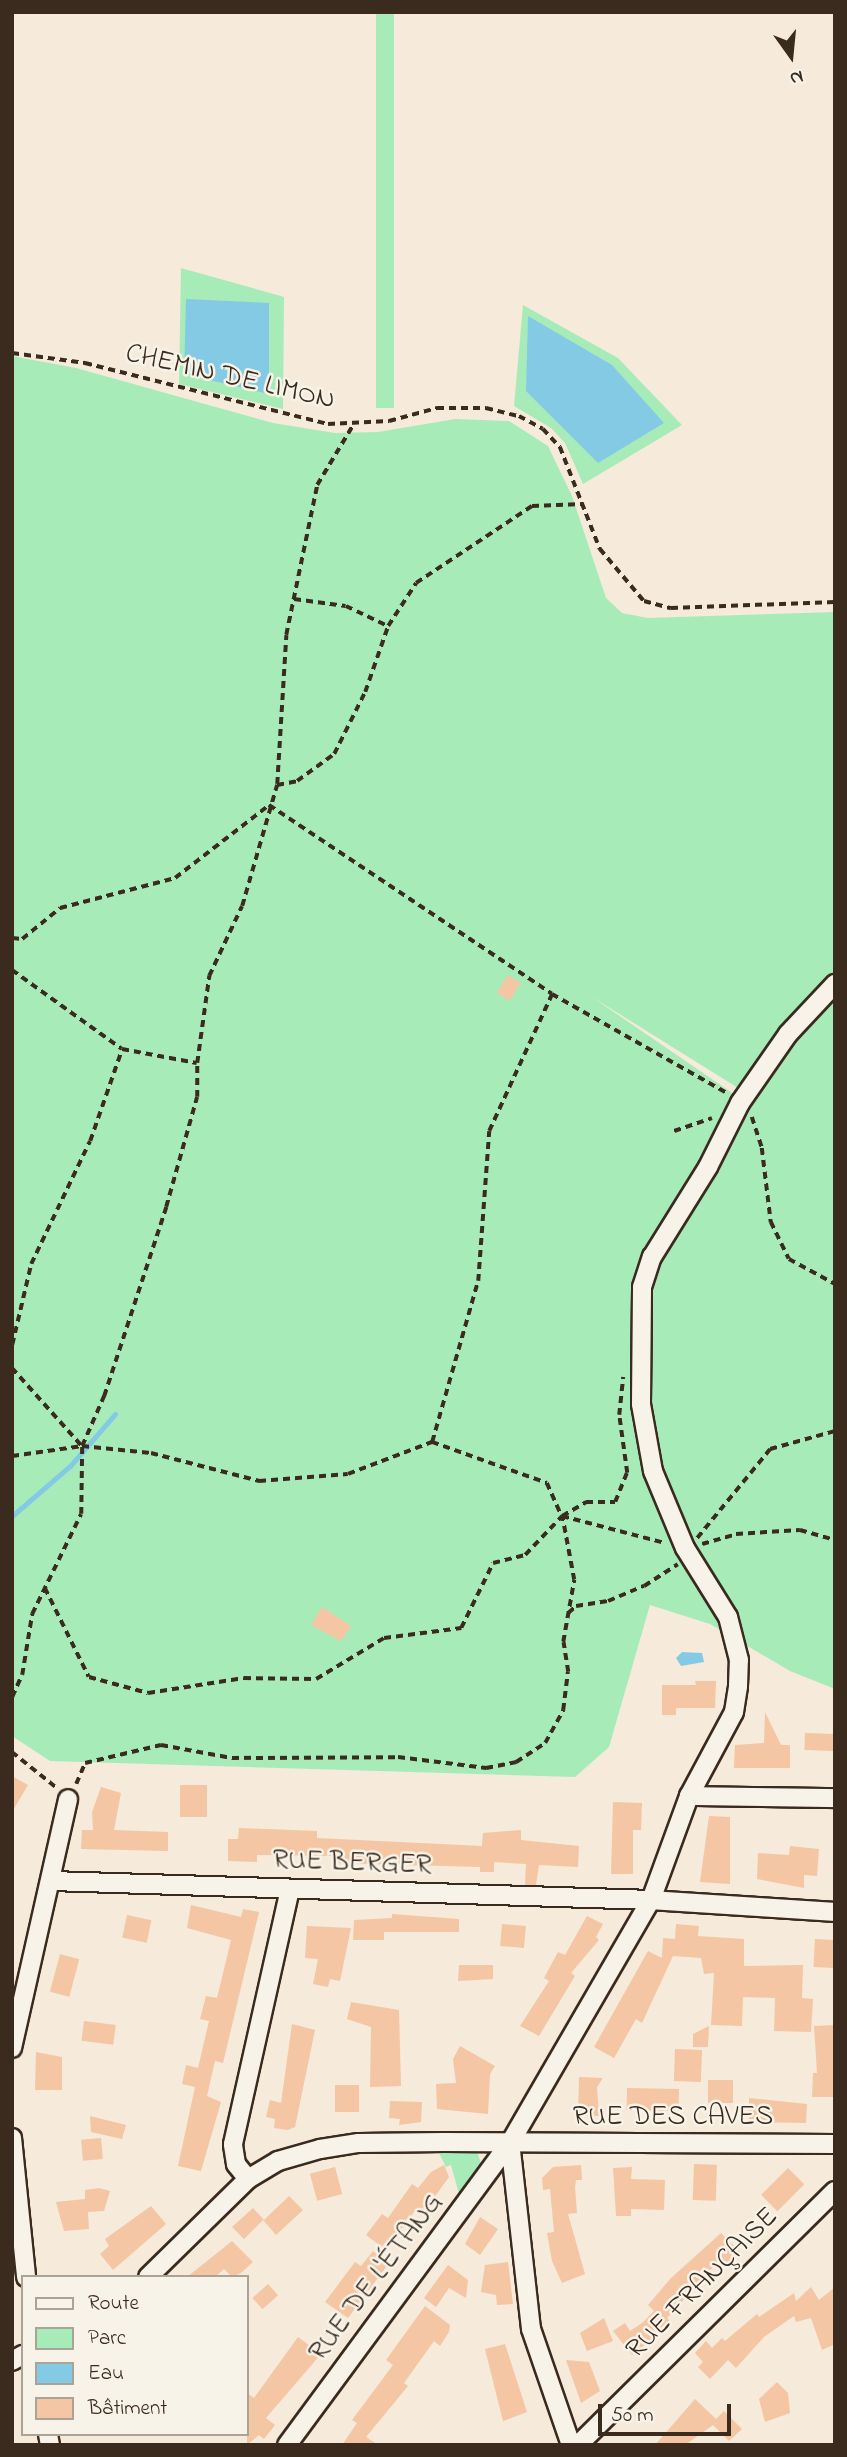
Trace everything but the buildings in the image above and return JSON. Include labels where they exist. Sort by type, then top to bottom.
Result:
[{"type":"street","name":"RUE DE L'ÉTANG","points":[[287,2445],[510,2143],[650,1900],[689,1796],[733,1713],[739,1660],[728,1617],[685,1548],[653,1471],[641,1404],[642,1287],[652,1257],[740,1104],[788,1034],[835,984]]},
{"type":"street","points":[[689,1796],[835,1798]]},
{"type":"street","points":[[12,2048],[68,1799]]},
{"type":"street","name":"RUE BERGER","points":[[51,1881],[650,1900],[835,1912]]},
{"type":"street","points":[[248,2179],[236,2164],[233,2144],[290,1889]]},
{"type":"street","points":[[12,2138],[26,2275]]},
{"type":"street","name":"RUE DES CAVES","points":[[150,2275],[248,2179],[278,2161],[359,2143],[835,2144]]},
{"type":"street","points":[[510,2143],[531,2329],[571,2445]]},
{"type":"street","name":"RUE FRANÇAISE","points":[[578,2445],[835,2191]]},
{"type":"path","name":"CHEMIN DE LIMON","points":[[12,353],[85,363],[219,400],[354,425],[437,408],[486,408],[519,416],[542,429],[560,447],[600,548],[632,592],[651,604],[671,608],[835,602]]},
{"type":"path","points":[[12,1697],[22,1675],[32,1614],[81,1514],[82,1446],[104,1396],[166,1207],[197,1097],[197,1063],[209,976],[242,906],[269,805],[277,785],[285,648],[317,485],[354,425]]},
{"type":"path","points":[[277,785],[297,781],[334,754],[365,692],[388,626],[416,583],[478,537],[531,506],[583,504]]},
{"type":"path","points":[[294,599],[346,606],[388,626]]},
{"type":"path","points":[[12,938],[22,939],[60,908],[175,878],[269,805]]},
{"type":"path","points":[[269,805],[552,994],[740,1104],[748,1106],[762,1147],[771,1222],[789,1259],[835,1284]]},
{"type":"path","points":[[12,970],[122,1049],[197,1063]]},
{"type":"path","points":[[432,1442],[478,1281],[489,1131],[552,994]]},
{"type":"path","points":[[12,1345],[31,1264],[90,1140],[122,1049]]},
{"type":"path","points":[[674,1131],[740,1104]]},
{"type":"path","points":[[45,1587],[89,1677],[148,1693],[244,1678],[316,1679],[384,1638],[461,1628],[493,1563],[525,1555],[562,1516],[586,1502],[615,1502],[627,1473],[619,1415],[626,1366]]},
{"type":"path","points":[[12,1368],[82,1446]]},
{"type":"path","points":[[562,1516],[685,1548],[706,1532],[771,1449],[835,1431]]},
{"type":"path","points":[[12,1456],[82,1446],[151,1453],[259,1480],[348,1474],[432,1442],[547,1483],[562,1516],[574,1580],[564,1642],[568,1672],[563,1710],[545,1744],[516,1762],[486,1768],[398,1757],[232,1758],[161,1745],[85,1763],[68,1799],[12,1752]]},
{"type":"green space","points":[[376,12],[394,12],[394,408],[376,408]]},
{"type":"green space","points":[[181,268],[284,297],[283,409],[179,384]]},
{"type":"green space","points":[[523,305],[618,358],[682,425],[583,484],[565,443],[551,428],[514,406]]},
{"type":"green space","points":[[12,356],[76,368],[273,423],[335,433],[378,432],[455,419],[509,421],[548,446],[572,496],[606,598],[622,613],[648,618],[835,612],[835,974],[800,1009],[743,1091],[592,997],[744,1101],[835,989],[835,1689],[790,1671],[710,1624],[650,1605],[609,1747],[575,1777],[50,1761],[12,1736]]},
{"type":"green space","points":[[477,2152],[481,2163],[459,2194],[451,2165],[446,2167],[439,2153]]},
{"type":"water","points":[[186,299],[269,303],[269,394],[184,374]]},
{"type":"water","points":[[528,316],[612,365],[664,423],[598,463],[526,391]]},
{"type":"water","points":[[682,1652],[702,1653],[704,1662],[681,1666],[676,1658]]},
{"type":"waterway","points":[[12,1516],[70,1466],[115,1414]]}]
